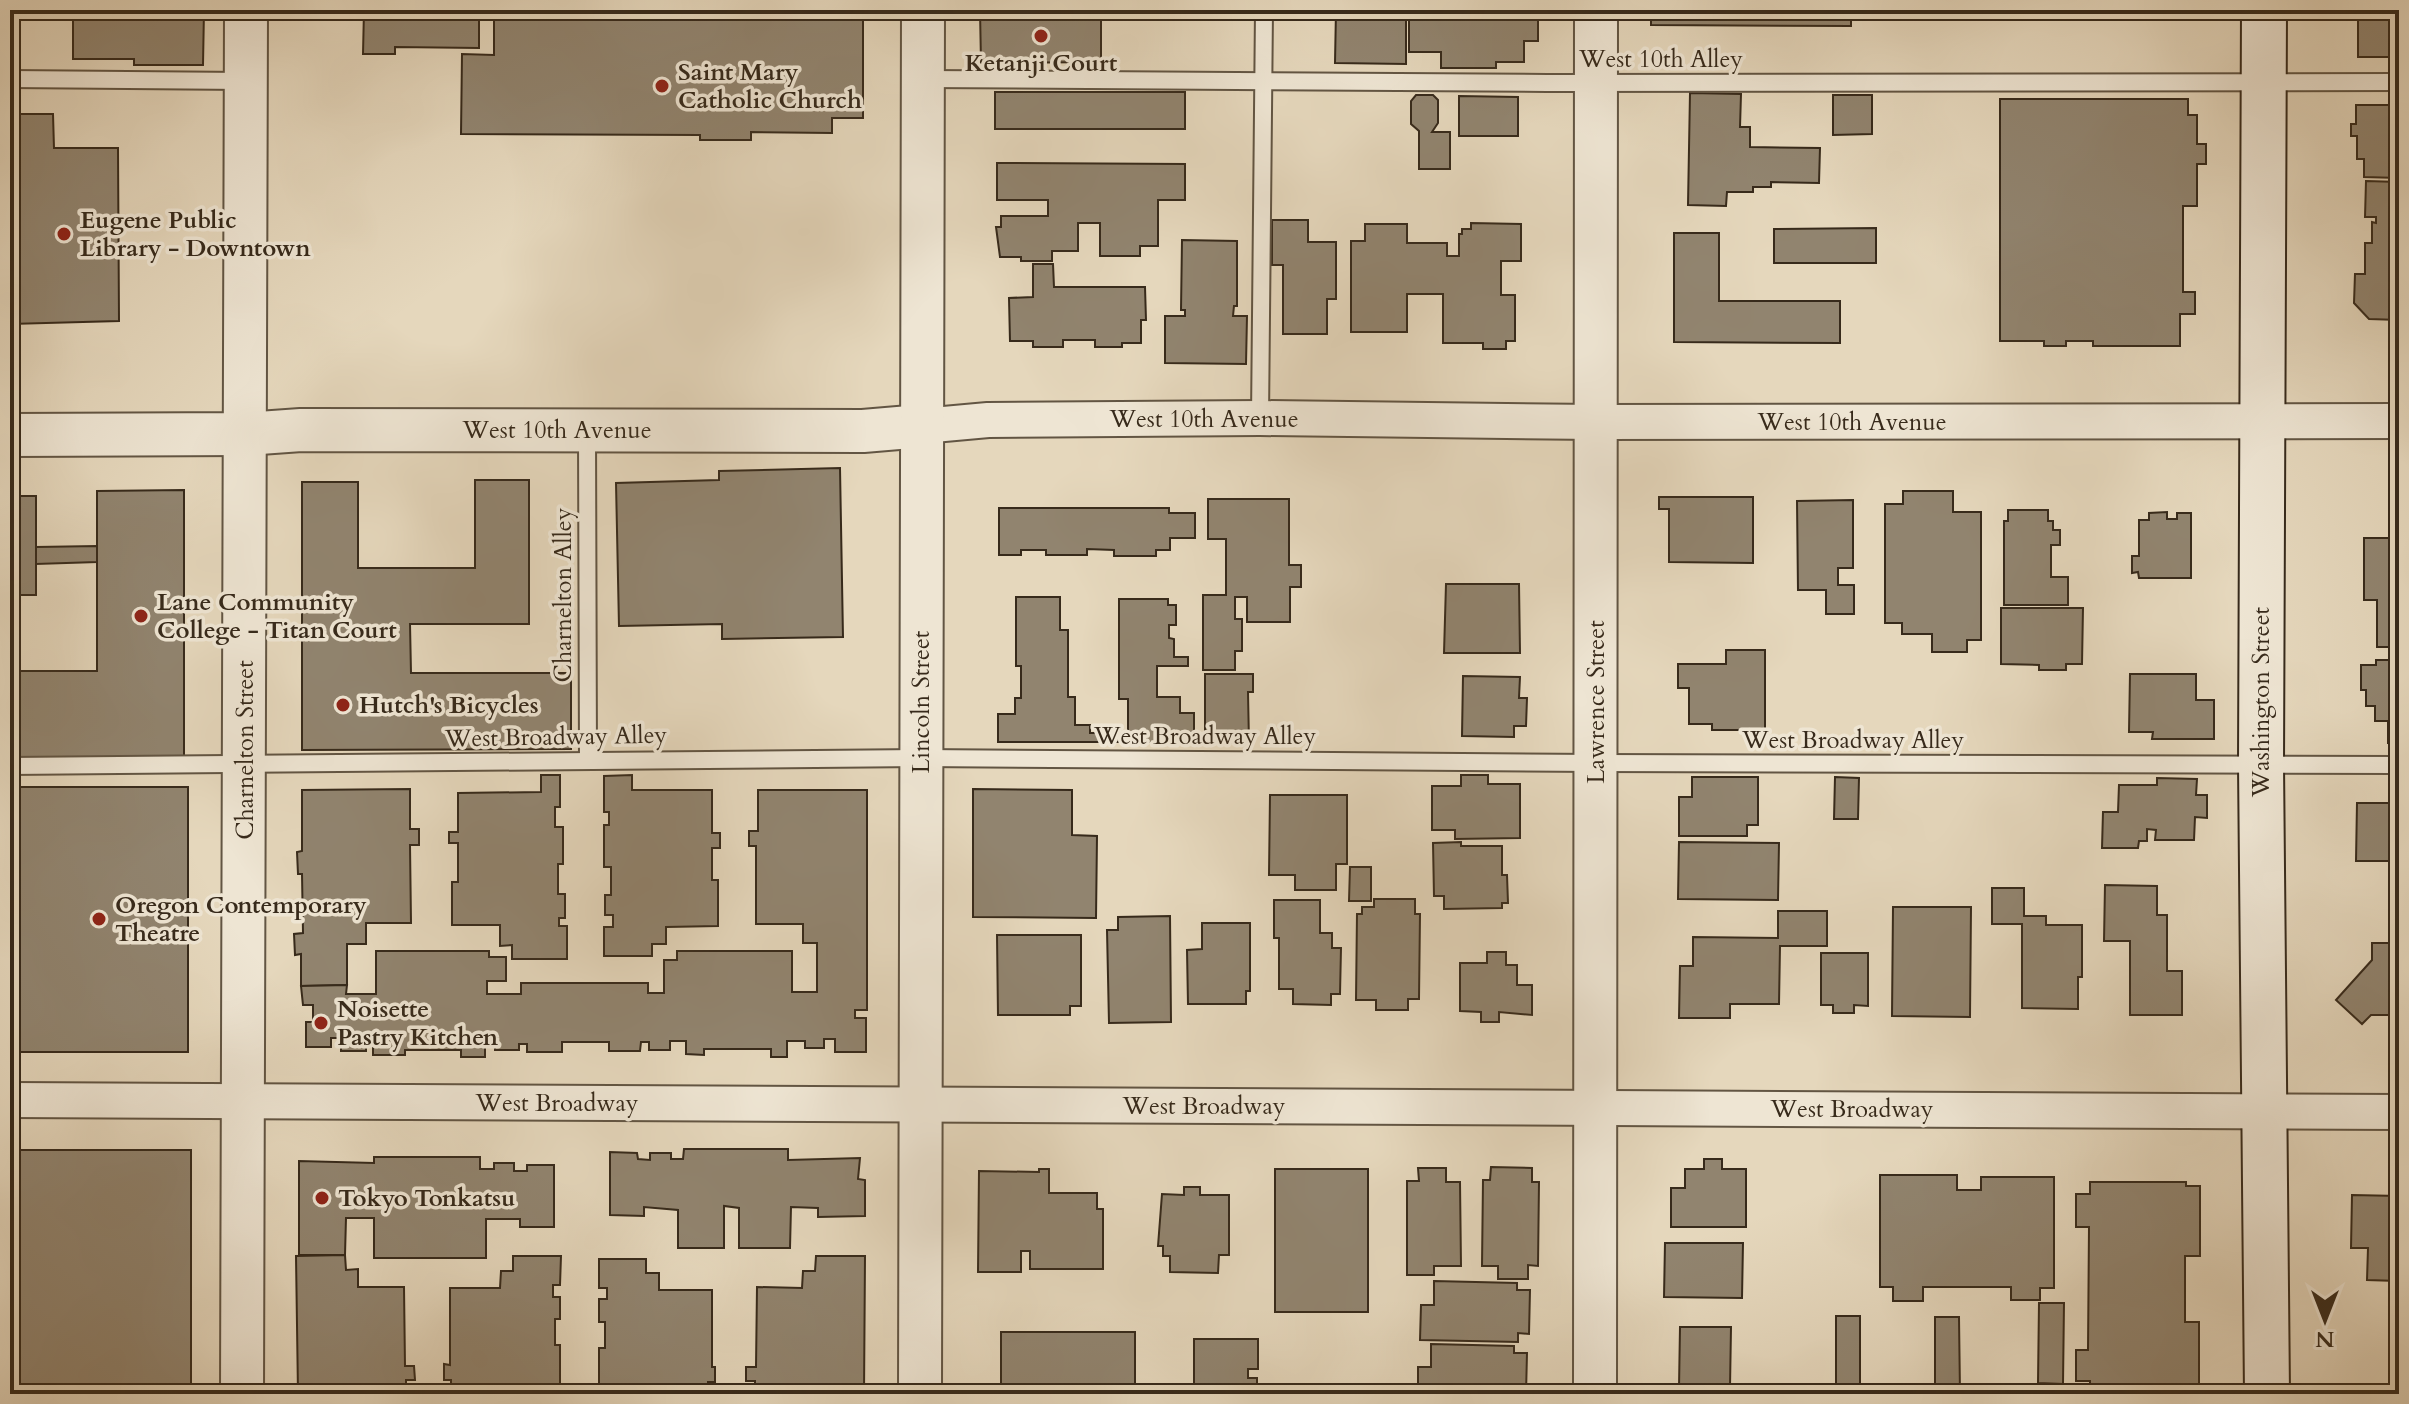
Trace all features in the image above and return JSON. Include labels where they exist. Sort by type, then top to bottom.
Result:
[{"type":"main road","name":"Washington Street","points":[[2264,10],[2261,764],[2267,1394]]},
{"type":"street","name":"Charnelton Street","points":[[242,1394],[246,10]]},
{"type":"street","name":"Lincoln Street","points":[[920,1394],[923,10]]},
{"type":"street","name":"Lawrence Street","points":[[1595,1394],[1596,10]]},
{"type":"street","name":"West 10th Avenue","points":[[10,435],[246,434],[301,430],[863,431],[988,420],[1260,418],[1596,422],[2399,421]]},
{"type":"street","name":"West Broadway","points":[[10,1100],[2399,1112]]},
{"type":"lane","points":[[1260,418],[1264,10]]},
{"type":"lane","points":[[10,79],[246,81]]},
{"type":"lane","name":"West 10th Alley","points":[[922,79],[1596,83],[2399,82]]},
{"type":"lane","name":"Charnelton Alley","points":[[587,430],[588,759]]},
{"type":"lane","name":"West Broadway Alley","points":[[10,766],[921,758],[2399,765]]},
{"type":"building","points":[[73,10],[204,10],[203,65],[134,65],[134,59],[73,59]]},
{"type":"building","points":[[364,10],[479,10],[479,48],[395,47],[395,54],[363,54]]},
{"type":"building","name":"Saint Mary Catholic Church","points":[[494,10],[863,12],[863,118],[832,118],[832,133],[751,132],[751,140],[700,140],[700,135],[461,134],[462,54],[494,55]]},
{"type":"building","name":"Ketanji Court","points":[[980,10],[1101,10],[1101,62],[981,63]]},
{"type":"building","points":[[1336,10],[1406,10],[1406,64],[1335,63]]},
{"type":"building","points":[[1441,10],[1538,10],[1538,41],[1524,41],[1524,62],[1496,62],[1496,68],[1441,68],[1441,52],[1409,52],[1409,16],[1441,16]]},
{"type":"building","points":[[1651,10],[1851,10],[1851,26],[1651,25]]},
{"type":"building","points":[[2358,10],[2399,10],[2399,57],[2358,57]]},
{"type":"building","points":[[995,92],[1185,92],[1185,129],[995,129]]},
{"type":"building","points":[[1690,93],[1741,94],[1740,127],[1750,127],[1750,147],[1820,148],[1819,183],[1771,182],[1771,187],[1753,187],[1753,192],[1727,192],[1726,206],[1688,205]]},
{"type":"building","points":[[1416,95],[1433,95],[1438,100],[1438,123],[1432,132],[1450,132],[1450,169],[1419,169],[1419,131],[1411,124],[1411,101]]},
{"type":"building","points":[[1833,95],[1872,95],[1872,134],[1833,135]]},
{"type":"building","points":[[1459,96],[1518,97],[1518,136],[1459,136]]},
{"type":"building","points":[[2000,99],[2188,99],[2188,115],[2197,115],[2197,144],[2206,144],[2206,164],[2197,164],[2197,206],[2183,206],[2183,292],[2195,292],[2195,314],[2180,314],[2180,346],[2093,346],[2093,341],[2066,341],[2066,346],[2044,346],[2044,341],[2000,341]]},
{"type":"building","points":[[2356,105],[2399,105],[2399,178],[2364,177],[2364,159],[2357,159],[2357,136],[2351,136],[2351,124],[2356,124]]},
{"type":"building","name":"Eugene Public Library - Downtown","points":[[10,114],[53,114],[54,148],[118,148],[119,321],[10,324]]},
{"type":"building","points":[[997,163],[1185,164],[1185,200],[1158,200],[1158,246],[1140,246],[1140,256],[1100,256],[1100,223],[1078,223],[1078,251],[1052,251],[1052,261],[1000,257],[996,227],[1001,227],[1001,216],[1048,216],[1048,200],[997,200]]},
{"type":"building","points":[[2366,181],[2399,182],[2399,218],[2391,218],[2391,223],[2399,223],[2399,320],[2369,319],[2354,303],[2355,274],[2365,274],[2365,243],[2372,243],[2372,222],[2376,223],[2376,217],[2365,217]]},
{"type":"building","points":[[1272,220],[1308,220],[1308,242],[1336,242],[1336,299],[1327,299],[1327,334],[1283,334],[1283,265],[1272,265]]},
{"type":"building","points":[[1471,223],[1521,224],[1521,261],[1501,261],[1501,295],[1515,295],[1515,341],[1506,341],[1506,349],[1483,349],[1483,343],[1443,343],[1443,294],[1407,294],[1407,332],[1351,332],[1351,241],[1365,241],[1365,224],[1407,224],[1407,243],[1447,243],[1447,256],[1459,256],[1459,234],[1462,234],[1462,229],[1471,229]]},
{"type":"building","points":[[1876,228],[1876,263],[1774,263],[1774,229]]},
{"type":"building","points":[[1674,233],[1719,233],[1719,301],[1840,301],[1840,343],[1674,342]]},
{"type":"building","points":[[1182,240],[1237,241],[1237,306],[1234,306],[1233,316],[1247,316],[1246,364],[1165,363],[1165,316],[1185,316],[1185,310],[1181,310]]},
{"type":"building","points":[[1033,264],[1053,264],[1054,287],[1145,287],[1146,320],[1141,320],[1141,343],[1095,347],[1095,340],[1063,340],[1063,347],[1033,347],[1033,341],[1010,341],[1009,298],[1033,297]]},
{"type":"building","points":[[840,468],[843,637],[722,639],[722,624],[619,626],[616,483],[719,480],[719,471]]},
{"type":"building","points":[[475,480],[529,480],[529,624],[410,624],[411,673],[571,673],[571,749],[302,750],[302,482],[358,482],[358,568],[475,568]]},
{"type":"building","name":"Lane Community College - Titan Court","points":[[184,490],[184,760],[10,760],[10,671],[97,671],[97,491]]},
{"type":"building","points":[[1903,491],[1953,491],[1953,512],[1981,512],[1981,640],[1967,640],[1967,652],[1932,652],[1932,634],[1902,634],[1902,623],[1885,623],[1885,504],[1903,504]]},
{"type":"building","points":[[10,496],[36,496],[36,595],[10,595]]},
{"type":"building","points":[[1659,497],[1753,497],[1753,563],[1669,562],[1669,509],[1659,509]]},
{"type":"building","points":[[1208,499],[1289,499],[1289,565],[1301,565],[1301,587],[1290,587],[1290,622],[1247,622],[1247,597],[1235,597],[1235,619],[1242,619],[1242,651],[1235,651],[1235,670],[1203,670],[1203,595],[1226,595],[1226,539],[1208,539]]},
{"type":"building","points":[[1853,500],[1853,568],[1838,568],[1838,585],[1854,585],[1854,614],[1826,614],[1826,590],[1798,590],[1797,501]]},
{"type":"building","points":[[999,508],[1169,508],[1169,513],[1195,513],[1195,538],[1170,538],[1170,550],[1156,550],[1156,556],[1114,556],[1114,550],[1087,549],[1087,555],[1046,555],[1046,550],[1021,550],[1021,555],[999,555]]},
{"type":"building","points":[[2008,510],[2048,510],[2048,521],[2053,521],[2053,530],[2060,530],[2060,545],[2051,545],[2051,577],[2068,577],[2068,605],[2004,605],[2004,521],[2008,521]]},
{"type":"building","points":[[2167,512],[2167,519],[2177,519],[2177,513],[2191,513],[2191,578],[2139,578],[2138,572],[2132,573],[2132,556],[2139,556],[2139,520],[2149,520],[2149,513]]},
{"type":"building","points":[[2364,538],[2399,538],[2399,647],[2377,647],[2377,600],[2364,600]]},
{"type":"building","points":[[97,546],[97,562],[36,564],[36,547]]},
{"type":"building","points":[[1446,584],[1519,584],[1520,653],[1444,653]]},
{"type":"building","points":[[1016,597],[1060,597],[1060,630],[1068,630],[1068,697],[1075,697],[1075,725],[1090,725],[1090,733],[1128,733],[1128,699],[1119,699],[1119,599],[1168,599],[1168,605],[1176,605],[1176,625],[1169,625],[1169,638],[1174,639],[1174,657],[1188,657],[1188,666],[1157,666],[1157,697],[1180,697],[1180,713],[1194,713],[1194,732],[1181,732],[1181,742],[998,742],[998,714],[1015,714],[1015,698],[1021,698],[1021,666],[1016,666]]},
{"type":"building","points":[[2001,608],[2083,608],[2082,664],[2066,664],[2066,670],[2039,670],[2039,665],[2001,664]]},
{"type":"building","points":[[1726,650],[1765,650],[1765,730],[1712,730],[1712,724],[1689,724],[1689,688],[1678,688],[1678,664],[1726,664]]},
{"type":"building","points":[[2376,660],[2399,660],[2399,743],[2388,743],[2388,721],[2375,721],[2375,706],[2366,706],[2366,690],[2361,690],[2361,665],[2376,665]]},
{"type":"building","points":[[1205,674],[1253,674],[1253,692],[1248,692],[1249,743],[1205,743]]},
{"type":"building","points":[[2130,674],[2196,674],[2196,700],[2214,700],[2214,739],[2152,739],[2153,732],[2129,732]]},
{"type":"building","points":[[1463,676],[1520,677],[1519,698],[1527,698],[1526,726],[1514,726],[1514,737],[1462,736]]},
{"type":"building","points":[[541,775],[560,775],[560,807],[555,807],[555,827],[563,827],[563,864],[558,864],[558,894],[565,894],[565,918],[559,918],[559,926],[567,926],[567,959],[512,959],[512,945],[500,946],[500,925],[452,925],[452,882],[458,882],[458,843],[449,843],[449,832],[458,832],[458,793],[541,792]]},
{"type":"building","points":[[632,775],[632,790],[712,790],[712,833],[720,833],[720,848],[712,848],[712,880],[718,880],[718,926],[666,927],[666,944],[652,944],[652,956],[604,956],[604,927],[613,927],[613,915],[605,915],[605,895],[611,895],[611,867],[604,867],[604,825],[609,825],[609,812],[604,812],[604,776]]},
{"type":"building","points":[[1461,775],[1488,775],[1488,784],[1520,784],[1520,838],[1455,839],[1455,830],[1432,830],[1432,786],[1461,786]]},
{"type":"building","points":[[1692,777],[1758,777],[1758,825],[1747,825],[1747,836],[1679,836],[1679,797],[1692,797]]},
{"type":"building","points":[[1835,777],[1859,778],[1858,819],[1834,819]]},
{"type":"building","points":[[2157,778],[2197,779],[2196,795],[2207,795],[2207,818],[2195,817],[2194,840],[2155,840],[2156,830],[2147,829],[2147,841],[2139,841],[2138,848],[2102,848],[2103,812],[2118,812],[2119,785],[2157,785]]},
{"type":"building","name":"Oregon Contemporary Theatre","points":[[10,787],[188,787],[188,1052],[10,1052]]},
{"type":"building","points":[[410,789],[410,829],[419,829],[419,845],[410,845],[411,923],[366,923],[366,944],[347,944],[347,985],[301,986],[301,954],[295,955],[294,934],[303,933],[302,874],[298,874],[297,852],[302,851],[302,790]]},
{"type":"building","points":[[973,789],[1072,790],[1072,835],[1097,836],[1096,918],[973,917]]},
{"type":"building","points":[[758,790],[867,790],[867,1010],[855,1010],[855,1018],[866,1018],[866,1052],[835,1052],[835,1039],[824,1039],[824,1048],[805,1048],[805,1041],[787,1041],[787,1057],[771,1057],[771,1049],[704,1049],[704,1055],[686,1054],[686,1041],[670,1041],[670,1050],[649,1050],[649,1042],[641,1042],[640,1051],[609,1051],[609,1042],[562,1042],[562,1052],[527,1052],[527,1044],[519,1044],[519,1050],[495,1050],[495,1042],[485,1042],[485,1057],[461,1057],[461,1050],[405,1050],[405,1055],[373,1055],[373,1042],[366,1042],[366,1051],[341,1051],[341,1038],[331,1038],[331,1047],[306,1047],[306,1022],[313,1022],[313,1005],[303,1005],[301,986],[347,985],[346,994],[376,994],[376,951],[489,951],[489,957],[506,957],[506,981],[487,981],[487,994],[521,994],[521,983],[648,983],[648,993],[664,993],[664,960],[677,960],[677,951],[792,951],[792,992],[817,992],[817,943],[803,943],[803,924],[756,924],[756,846],[749,846],[749,831],[758,831]]},
{"type":"building","points":[[1270,795],[1347,795],[1347,864],[1336,864],[1336,890],[1295,890],[1295,875],[1269,875]]},
{"type":"building","points":[[2357,803],[2399,803],[2399,861],[2356,861]]},
{"type":"building","points":[[1461,842],[1461,846],[1502,846],[1502,875],[1507,875],[1508,903],[1502,903],[1502,908],[1444,909],[1444,896],[1434,896],[1433,843]]},
{"type":"building","points":[[1679,842],[1779,843],[1778,900],[1678,899]]},
{"type":"building","points":[[1350,867],[1371,867],[1371,901],[1349,901]]},
{"type":"building","points":[[2105,885],[2157,886],[2157,915],[2167,915],[2167,971],[2182,971],[2182,1015],[2130,1015],[2130,941],[2104,941]]},
{"type":"building","points":[[1992,888],[2024,888],[2024,916],[2046,916],[2046,925],[2082,925],[2082,977],[2078,977],[2078,1009],[2022,1008],[2022,924],[1992,924]]},
{"type":"building","points":[[1374,899],[1415,899],[1415,914],[1420,914],[1419,999],[1408,999],[1408,1010],[1376,1010],[1376,1000],[1356,1000],[1357,914],[1362,914],[1362,907],[1374,907]]},
{"type":"building","points":[[1274,900],[1320,900],[1320,933],[1332,933],[1332,948],[1341,948],[1340,994],[1331,994],[1331,1005],[1293,1004],[1293,989],[1279,989],[1279,938],[1274,938]]},
{"type":"building","points":[[1893,907],[1971,907],[1970,1017],[1892,1016]]},
{"type":"building","points":[[1778,911],[1827,911],[1827,946],[1780,946],[1779,1004],[1730,1004],[1730,1018],[1679,1018],[1680,966],[1693,966],[1693,937],[1778,938]]},
{"type":"building","points":[[1170,916],[1171,1022],[1109,1023],[1107,930],[1118,930],[1118,917]]},
{"type":"building","points":[[1202,923],[1250,923],[1250,991],[1246,991],[1246,1004],[1188,1004],[1187,950],[1202,949]]},
{"type":"building","points":[[997,935],[1081,935],[1081,1006],[1070,1006],[1070,1015],[998,1015]]},
{"type":"building","points":[[2372,943],[2399,943],[2399,1015],[2371,1015],[2362,1024],[2336,1000],[2372,960]]},
{"type":"building","points":[[1487,952],[1506,952],[1506,965],[1517,965],[1517,985],[1532,985],[1532,1015],[1499,1012],[1499,1022],[1481,1022],[1481,1012],[1460,1011],[1460,963],[1487,963]]},
{"type":"building","points":[[1821,953],[1868,953],[1868,1006],[1854,1005],[1854,1013],[1833,1013],[1833,1005],[1821,1005]]},
{"type":"building","points":[[684,1149],[788,1149],[788,1160],[860,1158],[858,1179],[865,1180],[865,1216],[818,1217],[818,1208],[791,1207],[790,1248],[739,1248],[739,1208],[724,1206],[724,1248],[678,1248],[678,1210],[644,1207],[644,1216],[610,1215],[610,1152],[637,1153],[638,1159],[650,1160],[650,1153],[671,1153],[671,1159],[683,1159]]},
{"type":"building","points":[[10,1150],[191,1150],[191,1394],[10,1394]]},
{"type":"building","points":[[374,1157],[480,1157],[480,1169],[494,1169],[494,1163],[514,1163],[514,1171],[527,1171],[527,1165],[554,1165],[554,1227],[520,1227],[520,1219],[486,1219],[486,1258],[374,1258],[374,1218],[346,1218],[345,1255],[299,1255],[299,1161],[374,1163]]},
{"type":"building","points":[[1704,1159],[1722,1159],[1722,1169],[1746,1169],[1746,1227],[1671,1227],[1671,1188],[1685,1188],[1685,1169],[1704,1169]]},
{"type":"building","points":[[1491,1167],[1532,1168],[1532,1182],[1539,1182],[1538,1266],[1528,1265],[1528,1279],[1498,1279],[1498,1266],[1482,1266],[1483,1180],[1490,1180]]},
{"type":"building","points":[[1418,1168],[1446,1168],[1446,1182],[1460,1182],[1461,1266],[1434,1266],[1434,1275],[1407,1275],[1407,1181],[1419,1181]]},
{"type":"building","points":[[1039,1169],[1049,1169],[1049,1193],[1097,1193],[1097,1209],[1103,1209],[1103,1269],[1030,1269],[1030,1251],[1021,1251],[1021,1272],[978,1272],[979,1171],[1039,1172]]},
{"type":"building","points":[[1275,1169],[1368,1169],[1368,1312],[1275,1312]]},
{"type":"building","points":[[1880,1175],[1957,1175],[1957,1190],[1981,1190],[1981,1177],[2054,1177],[2054,1288],[2040,1288],[2040,1300],[2011,1300],[2011,1287],[1923,1287],[1923,1301],[1893,1301],[1893,1287],[1880,1287]]},
{"type":"building","points":[[2090,1182],[2186,1182],[2186,1186],[2200,1186],[2200,1256],[2185,1256],[2185,1322],[2199,1322],[2199,1390],[2185,1390],[2185,1393],[2090,1393],[2090,1381],[2076,1381],[2076,1350],[2088,1350],[2089,1227],[2076,1227],[2076,1194],[2090,1194]]},
{"type":"building","points":[[1184,1187],[1200,1187],[1200,1195],[1229,1195],[1229,1255],[1219,1255],[1218,1273],[1170,1272],[1170,1256],[1163,1256],[1163,1246],[1158,1246],[1162,1194],[1184,1195]]},
{"type":"building","points":[[2352,1195],[2399,1196],[2399,1302],[2398,1281],[2367,1280],[2368,1248],[2351,1248]]},
{"type":"building","points":[[1665,1243],[1743,1243],[1742,1298],[1664,1297]]},
{"type":"building","points":[[345,1255],[346,1270],[358,1269],[358,1287],[404,1287],[405,1366],[414,1366],[415,1380],[406,1380],[406,1394],[298,1394],[296,1256]]},
{"type":"building","points":[[513,1256],[561,1256],[560,1285],[553,1285],[553,1297],[560,1297],[560,1319],[555,1319],[555,1345],[560,1345],[560,1390],[555,1390],[555,1394],[451,1394],[451,1380],[444,1380],[444,1364],[450,1365],[450,1288],[500,1288],[501,1271],[513,1271]]},
{"type":"building","points":[[816,1256],[865,1256],[864,1394],[755,1394],[755,1381],[746,1381],[746,1367],[756,1367],[757,1287],[802,1288],[803,1271],[815,1271]]},
{"type":"building","points":[[599,1259],[646,1259],[646,1273],[659,1273],[659,1290],[712,1290],[712,1367],[715,1367],[715,1382],[708,1382],[708,1394],[605,1394],[605,1391],[599,1391],[599,1348],[605,1348],[605,1322],[599,1322],[599,1299],[607,1299],[607,1288],[599,1288]]},
{"type":"building","points":[[1434,1281],[1517,1283],[1517,1290],[1530,1290],[1529,1334],[1518,1333],[1518,1342],[1420,1340],[1421,1305],[1434,1305]]},
{"type":"building","points":[[2039,1303],[2064,1303],[2063,1384],[2038,1383]]},
{"type":"building","points":[[1836,1316],[1860,1316],[1860,1394],[1836,1394]]},
{"type":"building","points":[[1935,1317],[1959,1317],[1960,1394],[1935,1394]]},
{"type":"building","points":[[1680,1327],[1731,1327],[1730,1388],[1679,1388]]},
{"type":"building","points":[[1001,1332],[1135,1332],[1135,1394],[1001,1394]]},
{"type":"building","points":[[1194,1339],[1258,1339],[1258,1369],[1248,1369],[1248,1378],[1257,1378],[1257,1394],[1194,1394]]},
{"type":"building","points":[[1431,1344],[1514,1346],[1514,1353],[1527,1353],[1526,1394],[1418,1394],[1418,1367],[1431,1367]]},
{"type":"place","name":"Ketanji Court","points":[[1041,36]]},
{"type":"place","name":"Saint Mary Catholic Church","points":[[662,86]]},
{"type":"place","name":"Eugene Public Library - Downtown","points":[[64,234]]},
{"type":"place","name":"Lane Community College - Titan Court","points":[[141,616]]},
{"type":"place","name":"Hutch's Bicycles","points":[[343,705]]},
{"type":"place","name":"Oregon Contemporary Theatre","points":[[99,919]]},
{"type":"place","name":"Noisette Pastry Kitchen","points":[[321,1023]]},
{"type":"place","name":"Tokyo Tonkatsu","points":[[322,1198]]}]
